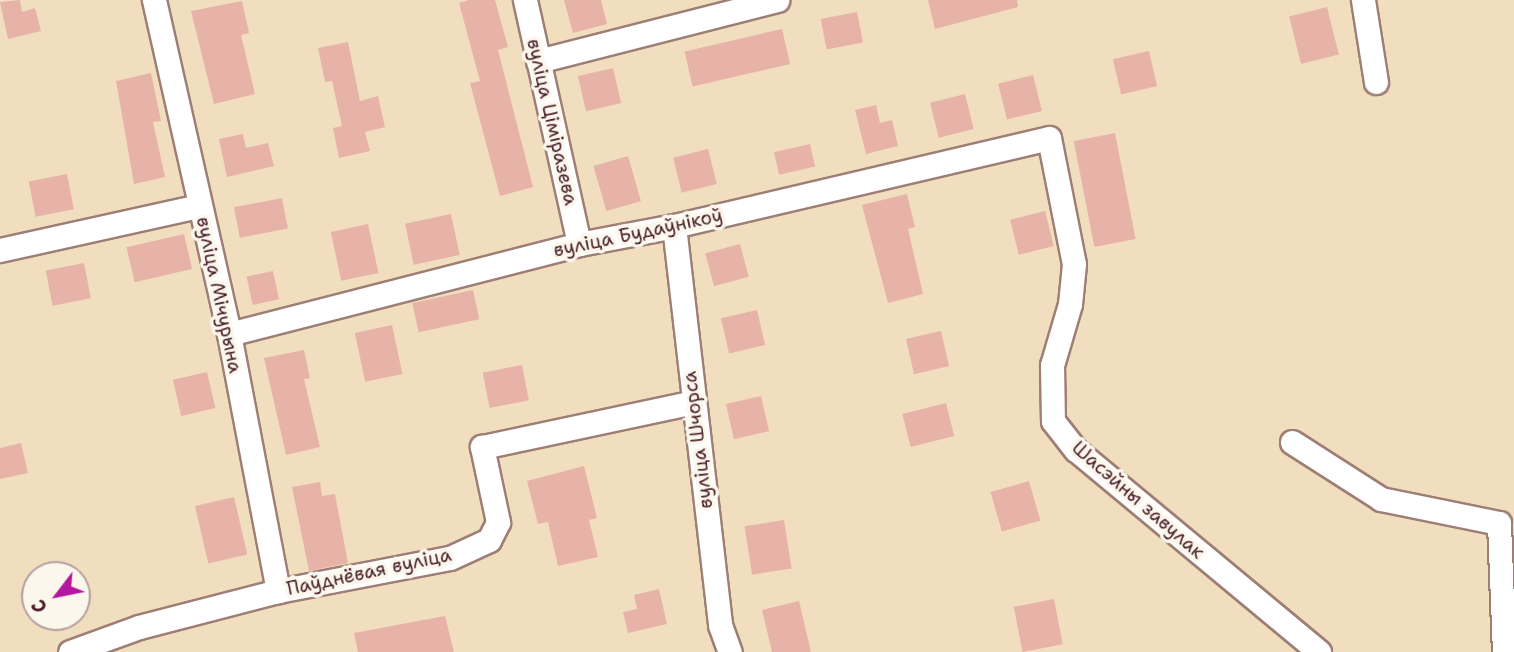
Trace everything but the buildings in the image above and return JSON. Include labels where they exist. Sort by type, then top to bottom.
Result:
[{"type":"street","name":"вуліца Мічурына","points":[[154,0],[229,334],[278,592]]},
{"type":"street","name":"вуліца Ціміразева","points":[[525,0],[579,244]]},
{"type":"street","points":[[538,61],[777,0]]},
{"type":"street","points":[[1363,0],[1376,82]]},
{"type":"street","name":"вуліца Будаўнікоў","points":[[229,334],[579,244],[674,226],[1049,138]]},
{"type":"street","name":"Шасэйны завулак","points":[[1049,138],[1074,264],[1070,304],[1052,365],[1053,421],[1076,450],[1313,652]]},
{"type":"street","points":[[0,250],[199,206]]},
{"type":"street","name":"вуліца Шчорса","points":[[674,226],[720,625],[730,652]]},
{"type":"street","name":"Паўднёвая вуліца","points":[[70,652],[139,627],[278,592],[450,558],[489,540],[498,522],[482,447],[693,402]]},
{"type":"street","points":[[1292,442],[1381,499],[1499,523],[1504,652]]}]
